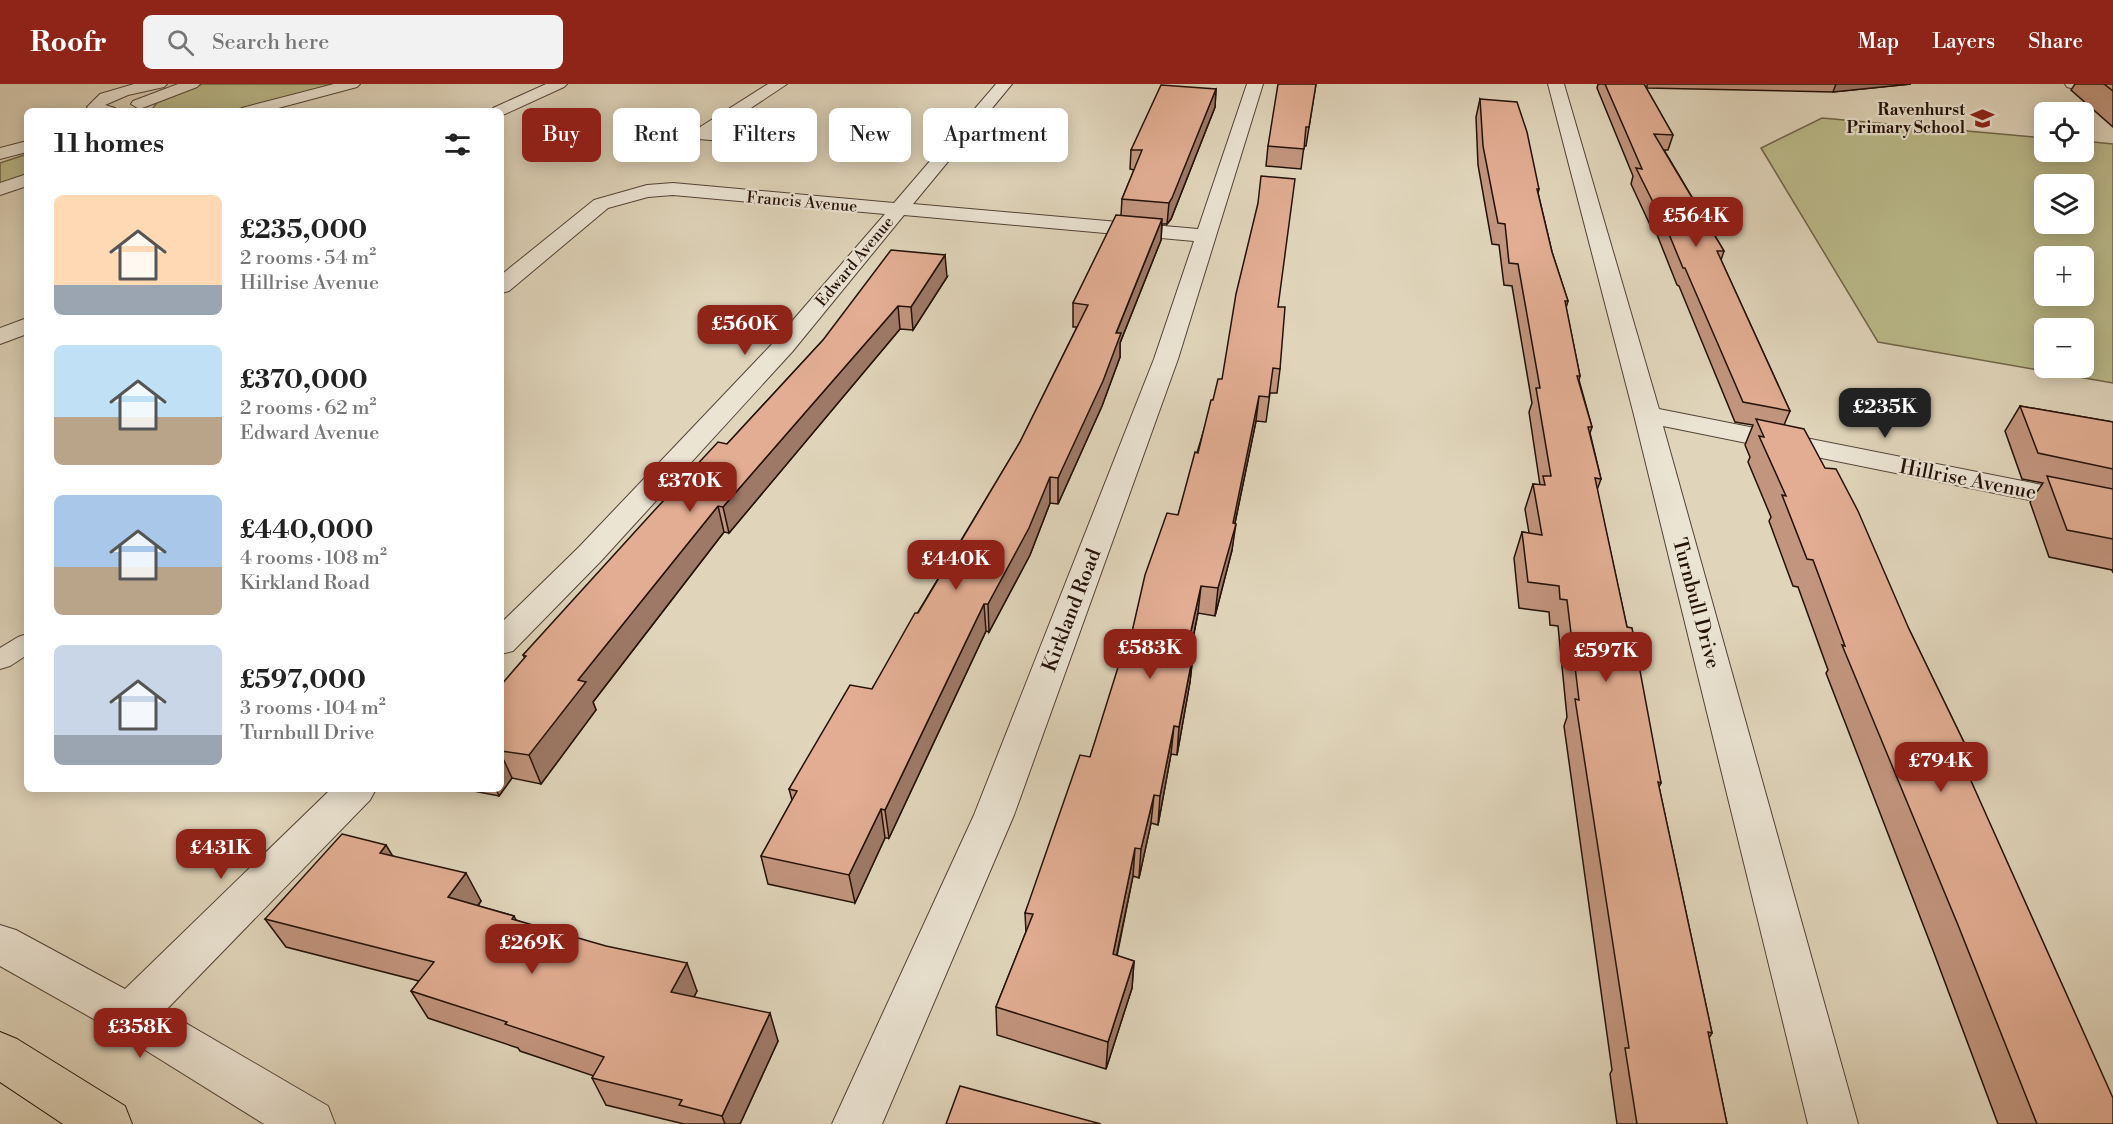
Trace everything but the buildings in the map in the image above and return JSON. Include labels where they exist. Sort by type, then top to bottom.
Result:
[{"type":"main road","points":[[0,1055],[107,1124]]},
{"type":"street","points":[[98,108],[95,107],[97,103],[109,96],[159,84]]},
{"type":"street","points":[[129,108],[192,84]]},
{"type":"street","points":[[260,108],[352,84]]},
{"type":"street","points":[[504,109],[559,84]]},
{"type":"street","points":[[701,134],[779,84]]},
{"type":"street","name":"Edward Avenue","points":[[504,640],[590,554],[783,347],[1004,84]]},
{"type":"street","name":"Kirkland Road","points":[[857,1124],[994,815],[1166,359],[1255,84]]},
{"type":"street","name":"Turnbull Drive","points":[[1556,84],[1647,415],[1833,1124]]},
{"type":"street","points":[[701,134],[712,135]]},
{"type":"street","points":[[0,154],[24,147]]},
{"type":"street","points":[[0,189],[24,181]]},
{"type":"street","name":"Francis Avenue","points":[[504,284],[601,204],[647,191],[673,189],[1206,236]]},
{"type":"street","points":[[0,340],[24,327]]},
{"type":"street","points":[[0,340],[24,349]]},
{"type":"street","name":"Hillrise Avenue","points":[[1647,415],[2113,508]]},
{"type":"street","points":[[130,1015],[353,792]]},
{"type":"street","points":[[0,944],[130,1015],[310,1124]]},
{"type":"lane","points":[[2071,84],[2113,95]]},
{"type":"lane","points":[[0,660],[24,645]]},
{"type":"green space","points":[[202,84],[338,84],[242,108],[153,108],[158,101]]},
{"type":"green space","points":[[1822,118],[2034,137],[2034,162],[2094,162],[2094,142],[2113,144],[2113,383],[2084,378],[2094,378],[2094,318],[2034,318],[2034,369],[1878,342],[1761,148]]},
{"type":"green space","points":[[24,155],[24,177],[0,185],[0,163]]},
{"type":"place","name":"Ravenhurst Primary School","points":[[1983,118]]}]
